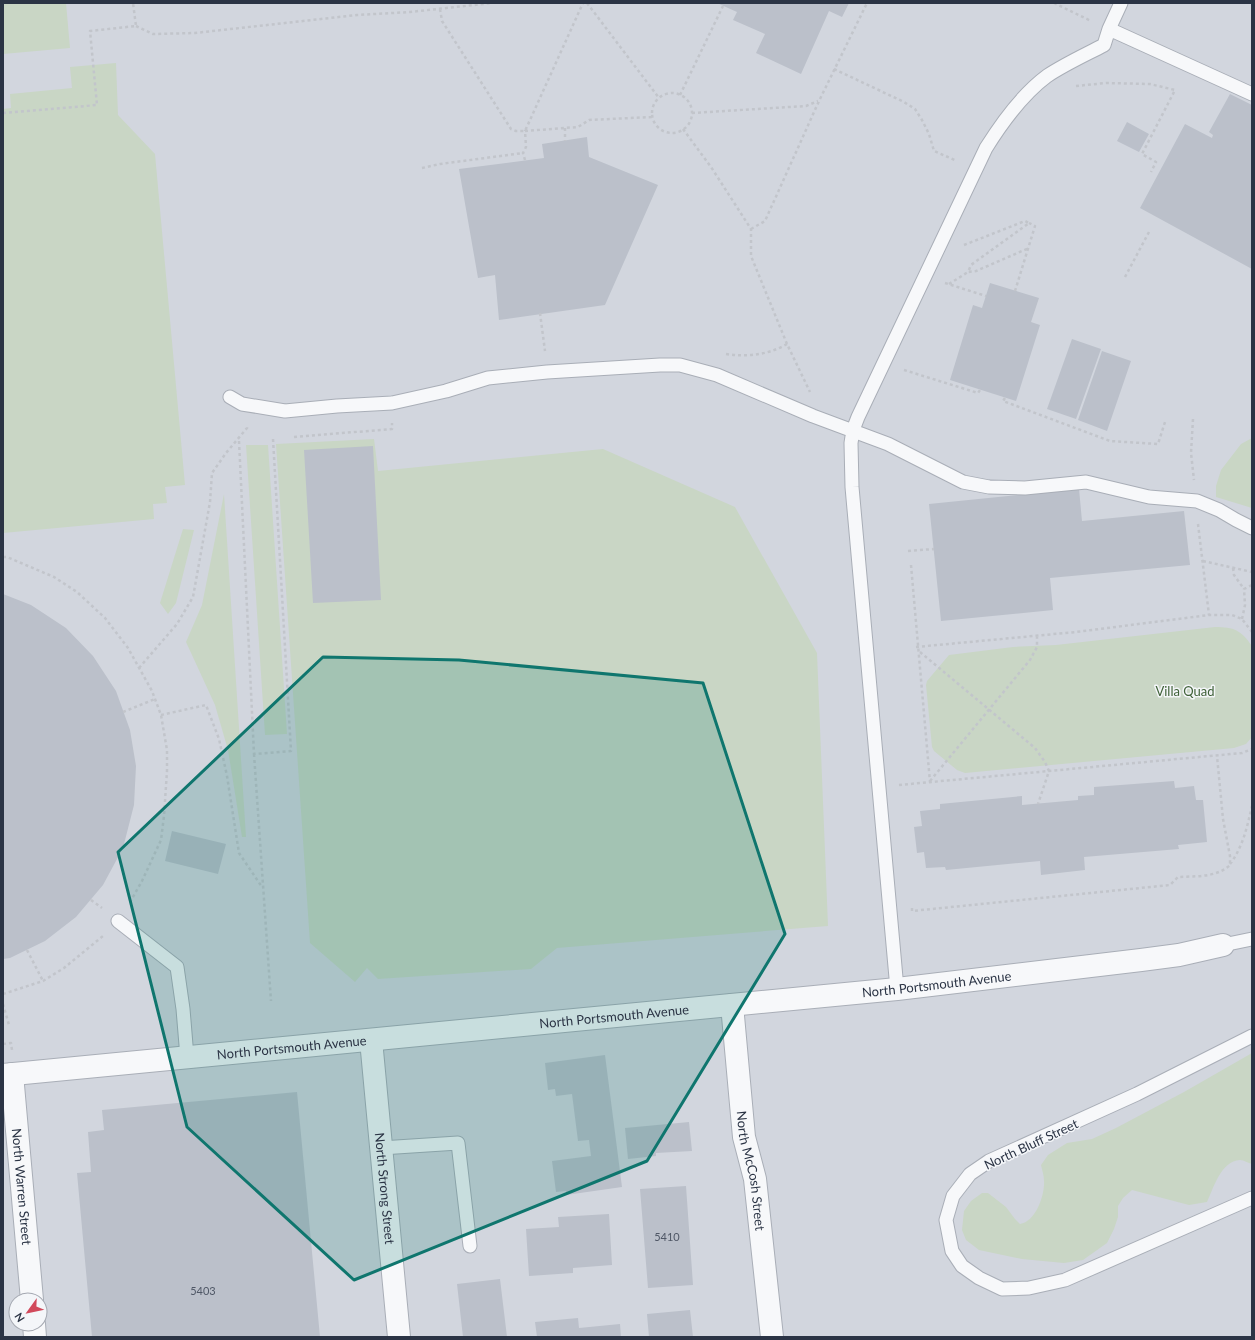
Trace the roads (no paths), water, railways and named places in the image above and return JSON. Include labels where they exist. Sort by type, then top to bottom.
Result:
[{"type":"street","name":"North Portsmouth Avenue","points":[[9,1067],[187,1057],[898,989],[1179,955],[1223,945]]},
{"type":"street","name":"North McCosh Street","points":[[732,1005],[744,1137],[755,1179],[772,1337]]},
{"type":"street","name":"North Strong Street","points":[[371,1040],[399,1337]]},
{"type":"street","name":"North Warren Street","points":[[9,1067],[31,1292]]},
{"type":"lane","points":[[898,989],[852,487],[851,443],[853,430],[882,363],[926,276],[994,134],[1025,95],[1036,85],[1051,74],[1104,44],[1121,3]]},
{"type":"lane","points":[[1109,29],[1252,94]]},
{"type":"lane","points":[[230,397],[242,404],[285,411],[392,403],[446,391],[488,378],[547,372],[680,365],[717,375],[813,416],[888,444],[964,482],[977,486],[1025,488],[1086,482],[1149,497],[1197,501],[1219,510],[1252,528]]},
{"type":"lane","points":[[118,921],[177,967],[183,1009],[187,1057]]},
{"type":"lane","points":[[1223,945],[1252,939]]},
{"type":"lane","name":"North Bluff Street","points":[[1252,1036],[1137,1094],[989,1161],[970,1174],[953,1196],[946,1220],[952,1251],[962,1266],[979,1278],[1002,1289],[1022,1288],[1064,1280],[1252,1198]]},
{"type":"lane","points":[[381,1148],[458,1143],[470,1246]]},
{"type":"park label","name":"Villa Quad","points":[[1185,691]]}]
